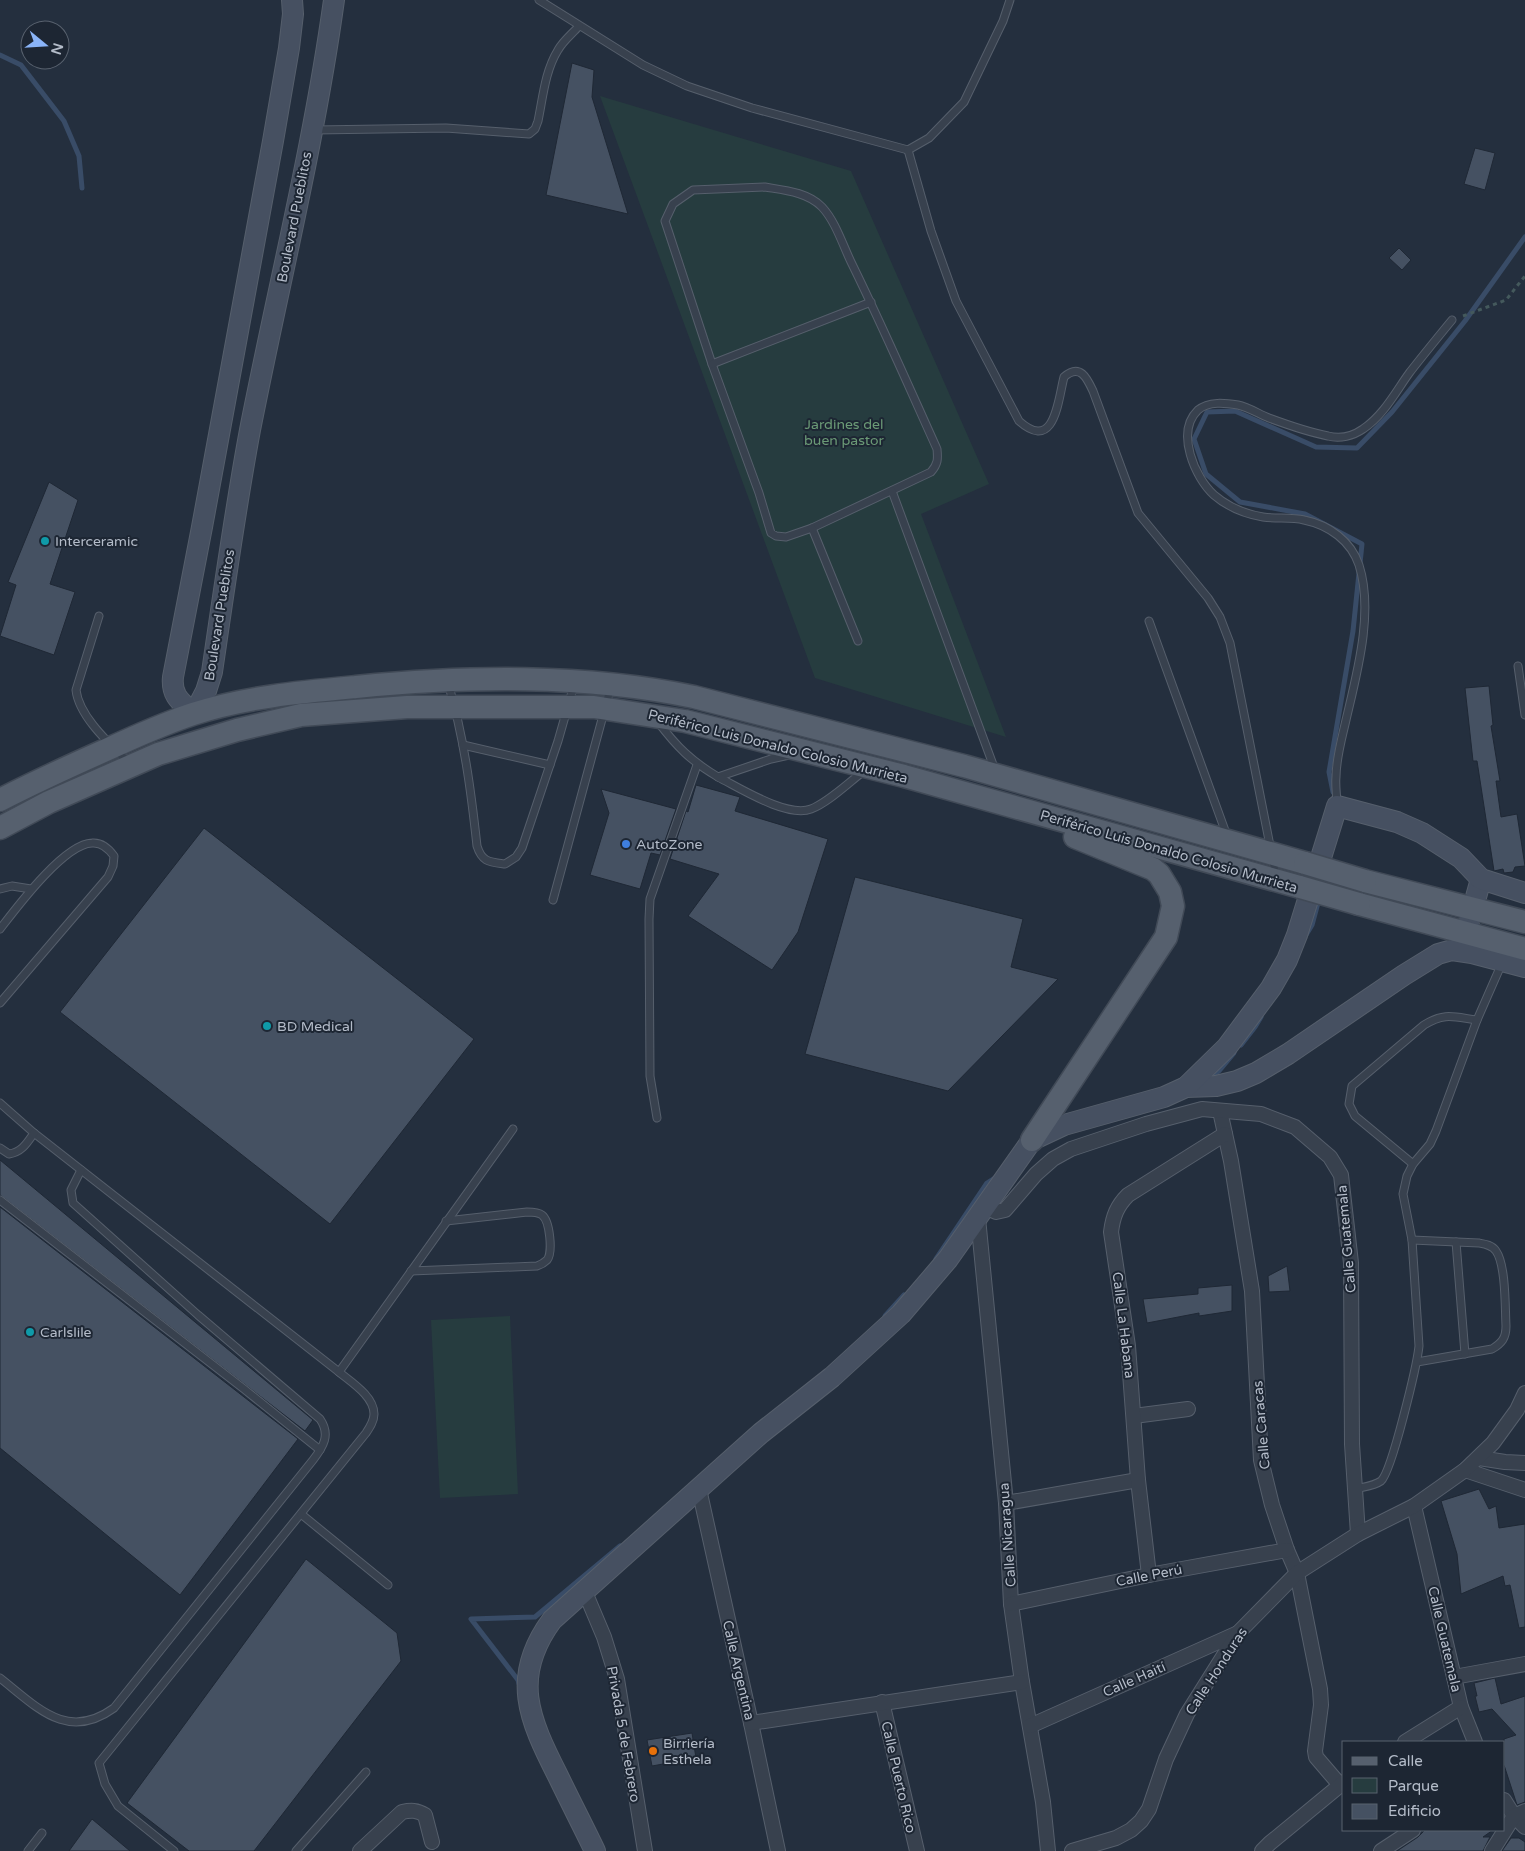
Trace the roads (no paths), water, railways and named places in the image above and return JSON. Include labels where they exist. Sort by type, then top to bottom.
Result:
[{"type":"main road","name":"Periférico Luis Donaldo Colosio Murrieta","points":[[0,800],[113,747],[194,714],[299,692],[408,682],[482,679],[612,683],[653,702],[685,721],[806,751],[880,757],[997,775],[1233,856],[1277,881],[1525,949]]},
{"type":"main road","name":"Periférico Luis Donaldo Colosio Murrieta","points":[[0,828],[48,802],[158,754],[237,730],[301,715],[407,707],[570,706],[606,709],[694,697],[880,757],[977,797],[1233,856],[1272,854],[1365,881],[1525,922]]},
{"type":"main road","points":[[158,754],[194,714],[237,730]]},
{"type":"main road","points":[[977,797],[1153,868],[1164,880],[1170,892],[1173,906],[1166,938],[1032,1140]]},
{"type":"street","points":[[194,714],[173,691],[173,677],[288,57],[293,14],[292,0]]},
{"type":"street","name":"Boulevard Pueblitos","points":[[194,714],[206,691],[212,672],[248,443],[290,242],[334,0]]},
{"type":"street","points":[[233,353],[240,362],[250,365],[265,357]]},
{"type":"street","points":[[218,436],[229,426],[235,425],[242,428],[248,443]]},
{"type":"street","points":[[595,1851],[538,1737],[530,1710],[527,1691],[530,1661],[543,1632],[552,1620],[699,1488],[761,1433],[832,1377],[901,1314],[943,1266],[1032,1140],[1064,1125],[1164,1097],[1186,1087],[1228,1047],[1271,988],[1287,960],[1297,935],[1337,806],[1397,822],[1422,833],[1461,858],[1481,879],[1525,893]]},
{"type":"street","points":[[1466,933],[1481,879]]},
{"type":"street","points":[[1186,1087],[1216,1086],[1236,1082],[1256,1073],[1310,1040],[1404,975],[1438,954],[1452,950],[1472,952],[1525,967]]},
{"type":"street","name":"Calle Guatemala","points":[[981,1213],[1005,1210],[1036,1174],[1053,1159],[1071,1149],[1146,1124],[1202,1109],[1261,1114],[1295,1127],[1330,1157],[1341,1175],[1351,1263],[1352,1444],[1358,1534]]},
{"type":"street","name":"Calle Caracas","points":[[1220,1111],[1232,1161],[1252,1291],[1262,1460],[1272,1505],[1287,1550],[1297,1572],[1320,1689],[1321,1705],[1314,1751],[1316,1757],[1342,1784]]},
{"type":"street","name":"Calle La Habana","points":[[1150,1575],[1138,1480],[1128,1346],[1111,1232],[1113,1218],[1119,1204],[1128,1194],[1225,1134]]},
{"type":"street","name":"Calle Nicaragua","points":[[981,1213],[1006,1503],[1012,1604],[1022,1682],[1043,1802],[1048,1851]]},
{"type":"street","name":"Calle Honduras","points":[[1072,1851],[1116,1838],[1131,1830],[1141,1821],[1148,1809],[1166,1759],[1187,1714],[1238,1633],[1297,1572],[1358,1534],[1414,1506],[1465,1470],[1493,1443],[1517,1410],[1525,1393]]},
{"type":"street","points":[[1134,1416],[1188,1409]]},
{"type":"street","points":[[1479,1458],[1525,1463]]},
{"type":"street","points":[[1465,1470],[1525,1490]]},
{"type":"street","points":[[1006,1503],[1138,1480]]},
{"type":"street","name":"Calle Argentina","points":[[699,1488],[778,1851]]},
{"type":"street","name":"Calle Guatemala","points":[[1414,1506],[1461,1707],[1475,1741]]},
{"type":"street","name":"Calle Perú","points":[[1012,1604],[1150,1575],[1287,1550]]},
{"type":"street","name":"Privada 5 de Febrero","points":[[585,1592],[604,1637],[617,1679],[645,1851]]},
{"type":"street","name":"Calle Haití","points":[[1030,1726],[1238,1633]]},
{"type":"street","points":[[1454,1678],[1525,1664]]},
{"type":"street","name":"Calle Puerto Rico","points":[[751,1723],[1022,1682]]},
{"type":"street","name":"Calle Puerto Rico","points":[[882,1702],[917,1851]]},
{"type":"street","points":[[1407,1741],[1461,1707]]},
{"type":"street","points":[[1262,1851],[1342,1784]]},
{"type":"street","points":[[1505,1801],[1520,1813],[1525,1827]]},
{"type":"street","points":[[360,1851],[402,1812],[408,1811],[425,1815],[432,1842]]},
{"type":"street","points":[[1492,1851],[1520,1813]]},
{"type":"street","points":[[1381,1851],[1411,1831]]},
{"type":"lane","points":[[539,0],[643,65],[687,86],[752,108],[908,150],[929,138],[964,102],[1003,21],[1010,0]]},
{"type":"lane","points":[[311,130],[446,128],[529,134],[535,129],[538,121],[547,74],[552,60],[559,48],[579,26]]},
{"type":"lane","points":[[908,150],[931,231],[956,301],[1019,421],[1036,431],[1046,429],[1055,417],[1064,376],[1072,372],[1085,375],[1093,391],[1138,513],[1149,529],[1208,598],[1220,617],[1230,643],[1277,881]]},
{"type":"lane","points":[[765,187],[808,197],[822,207],[833,224],[871,302],[937,449],[936,467],[931,472],[812,528],[786,537],[776,536],[771,533],[759,493],[712,364],[665,221],[673,204],[693,190],[765,187]]},
{"type":"lane","points":[[712,364],[871,302]]},
{"type":"lane","points":[[1337,806],[1336,777],[1341,740],[1354,686],[1363,631],[1365,591],[1358,564],[1350,547],[1332,530],[1305,520],[1262,516],[1234,508],[1214,495],[1200,479],[1190,457],[1189,426],[1198,410],[1207,405],[1218,403],[1240,406],[1307,431],[1330,437],[1345,437],[1363,429],[1380,414],[1411,371],[1452,320]]},
{"type":"lane","points":[[892,490],[997,775]]},
{"type":"lane","points":[[812,528],[858,641]]},
{"type":"lane","points":[[99,616],[76,690],[77,698],[93,724],[132,766]]},
{"type":"lane","points":[[1149,622],[1233,856]]},
{"type":"lane","points":[[1518,666],[1525,715]]},
{"type":"lane","points":[[448,681],[469,780],[477,846],[480,856],[488,861],[505,864],[516,857],[522,848],[570,706],[575,682]]},
{"type":"lane","points":[[553,900],[612,683]]},
{"type":"lane","points":[[653,702],[674,744],[697,764],[718,777],[778,806],[802,811],[812,809],[880,757]]},
{"type":"lane","points":[[462,745],[550,765]]},
{"type":"lane","points":[[718,777],[771,759],[806,751]]},
{"type":"lane","points":[[657,1118],[650,1076],[650,899],[697,764]]},
{"type":"lane","points":[[0,929],[31,890],[74,848],[98,843],[108,848],[114,856],[113,866],[108,876],[0,1004]]},
{"type":"lane","points":[[0,889],[12,886],[31,890]]},
{"type":"lane","points":[[1355,1489],[1382,1480],[1386,1473],[1417,1362],[1419,1346],[1412,1240],[1403,1194],[1407,1176],[1413,1164],[1430,1144],[1436,1131],[1477,1020],[1503,960]]},
{"type":"lane","points":[[1413,1164],[1355,1116],[1350,1104],[1352,1086],[1424,1025],[1437,1017],[1450,1016],[1477,1020]]},
{"type":"lane","points":[[0,1103],[34,1134],[362,1391],[371,1403],[374,1414],[372,1424],[99,1764],[105,1784],[118,1806],[174,1851]]},
{"type":"lane","points":[[339,1372],[513,1129]]},
{"type":"lane","points":[[0,1148],[9,1154],[15,1153],[22,1149],[34,1134]]},
{"type":"lane","points":[[0,1678],[33,1704],[55,1718],[72,1723],[91,1721],[103,1716],[114,1708],[320,1450],[326,1436],[320,1420],[73,1203],[70,1190],[80,1170]]},
{"type":"lane","points":[[0,1200],[320,1450]]},
{"type":"lane","points":[[411,1271],[537,1266],[546,1261],[549,1256],[551,1249],[546,1220],[542,1215],[527,1212],[446,1221]]},
{"type":"lane","points":[[1412,1240],[1487,1244],[1496,1250],[1502,1264],[1506,1326],[1504,1340],[1492,1349],[1417,1362]]},
{"type":"lane","points":[[1456,1242],[1465,1354]]},
{"type":"lane","points":[[301,1514],[388,1584]]},
{"type":"lane","points":[[296,1851],[366,1772]]},
{"type":"lane","points":[[28,1851],[42,1833]]},
{"type":"waterway","points":[[0,55],[21,65],[64,121],[79,156],[82,188]]},
{"type":"waterway","points":[[1333,792],[1329,772],[1353,631],[1362,544],[1305,514],[1240,502],[1206,474],[1194,439],[1207,412],[1235,411],[1316,447],[1357,448],[1392,412],[1465,321],[1525,237]]},
{"type":"waterway","points":[[1306,935],[1312,925],[1319,899]]},
{"type":"waterway","points":[[1241,1045],[1261,1017]]},
{"type":"waterway","points":[[1210,1076],[1219,1071],[1234,1053]]},
{"type":"waterway","points":[[936,1259],[987,1183],[998,1176]]},
{"type":"waterway","points":[[885,1316],[904,1295]]},
{"type":"waterway","points":[[519,1684],[518,1680],[471,1619],[535,1617],[620,1546]]},
{"type":"place","name":"Interceramic","points":[[45,541]]},
{"type":"place","name":"AutoZone","points":[[626,844]]},
{"type":"place","name":"BD Medical","points":[[267,1026]]},
{"type":"place","name":"Carlslile","points":[[30,1332]]},
{"type":"place","name":"Birriería Esthela","points":[[653,1751]]},
{"type":"park label","name":"Jardines del buen pastor","points":[[844,432]]}]
